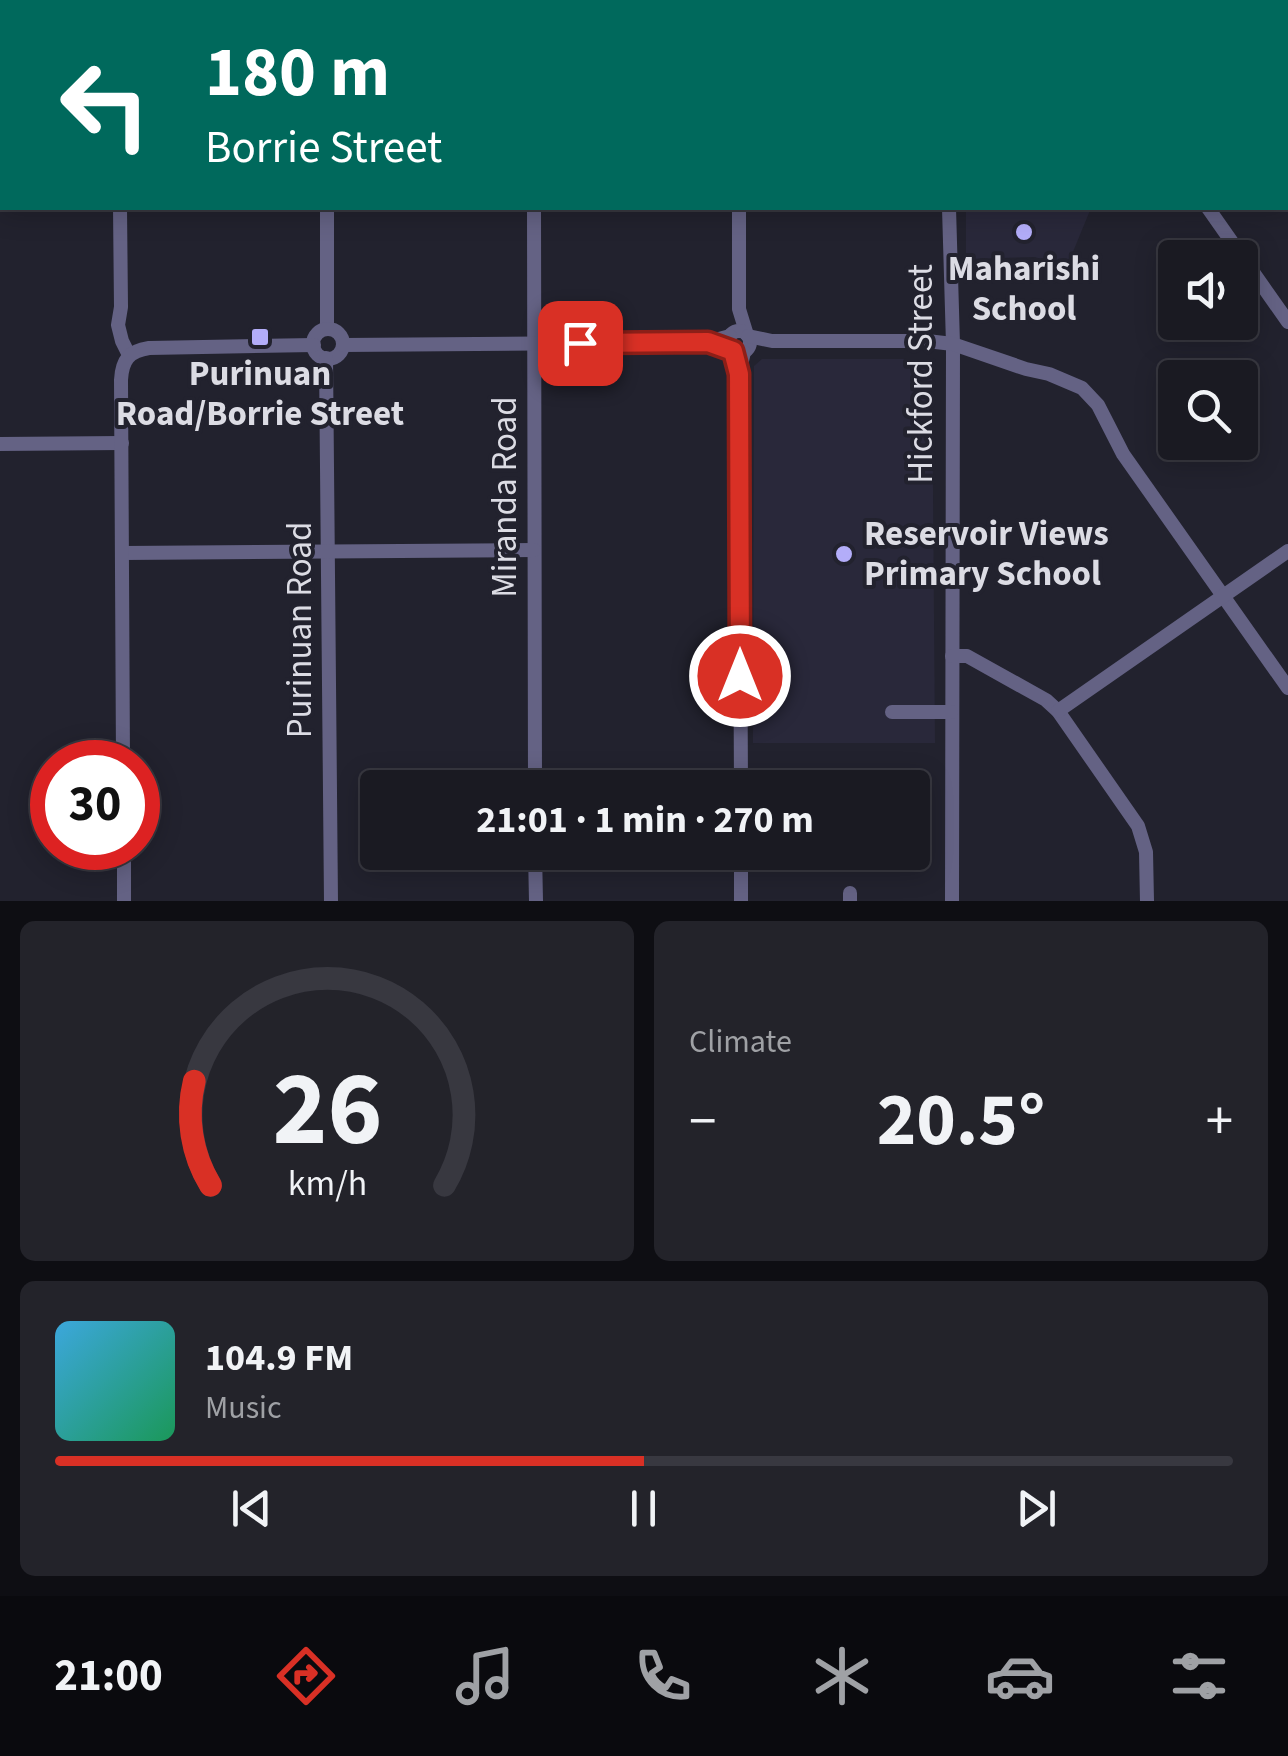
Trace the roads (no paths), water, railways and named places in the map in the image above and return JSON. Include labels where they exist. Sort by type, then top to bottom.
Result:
[{"type":"street","points":[[120,210],[121,308],[133,352]]},
{"type":"street","points":[[326,210],[328,329]]},
{"type":"street","name":"Miranda Road","points":[[534,210],[535,770]]},
{"type":"street","points":[[739,210],[741,770]]},
{"type":"street","name":"Hickford Street","points":[[949,210],[953,344],[952,901]]},
{"type":"street","points":[[1209,210],[1288,322]]},
{"type":"street","points":[[328,329],[339,334],[343,344],[339,354],[326,358],[318,354],[314,344],[319,332],[328,329]]},
{"type":"street","points":[[343,344],[927,341],[953,344],[1026,369],[1076,395],[1090,408],[1288,688]]},
{"type":"street","points":[[123,740],[122,369],[133,352],[153,348],[314,344]]},
{"type":"street","name":"Purinuan Road","points":[[326,358],[331,901]]},
{"type":"street","points":[[0,444],[122,443]]},
{"type":"street","points":[[123,552],[534,550]]},
{"type":"street","points":[[1058,711],[1288,552]]},
{"type":"street","points":[[952,656],[967,656],[1046,700],[1058,711],[1138,826],[1146,852],[1147,901]]},
{"type":"street","points":[[892,712],[952,712]]},
{"type":"street","points":[[124,870],[124,901]]},
{"type":"street","points":[[535,870],[536,901]]},
{"type":"street","points":[[741,870],[741,901]]},
{"type":"place","name":"Maharishi School","points":[[1024,232]]},
{"type":"place","name":"Purinuan Road/Borrie Street","points":[[260,337]]},
{"type":"place","name":"Reservoir Views Primary School","points":[[844,554]]}]
